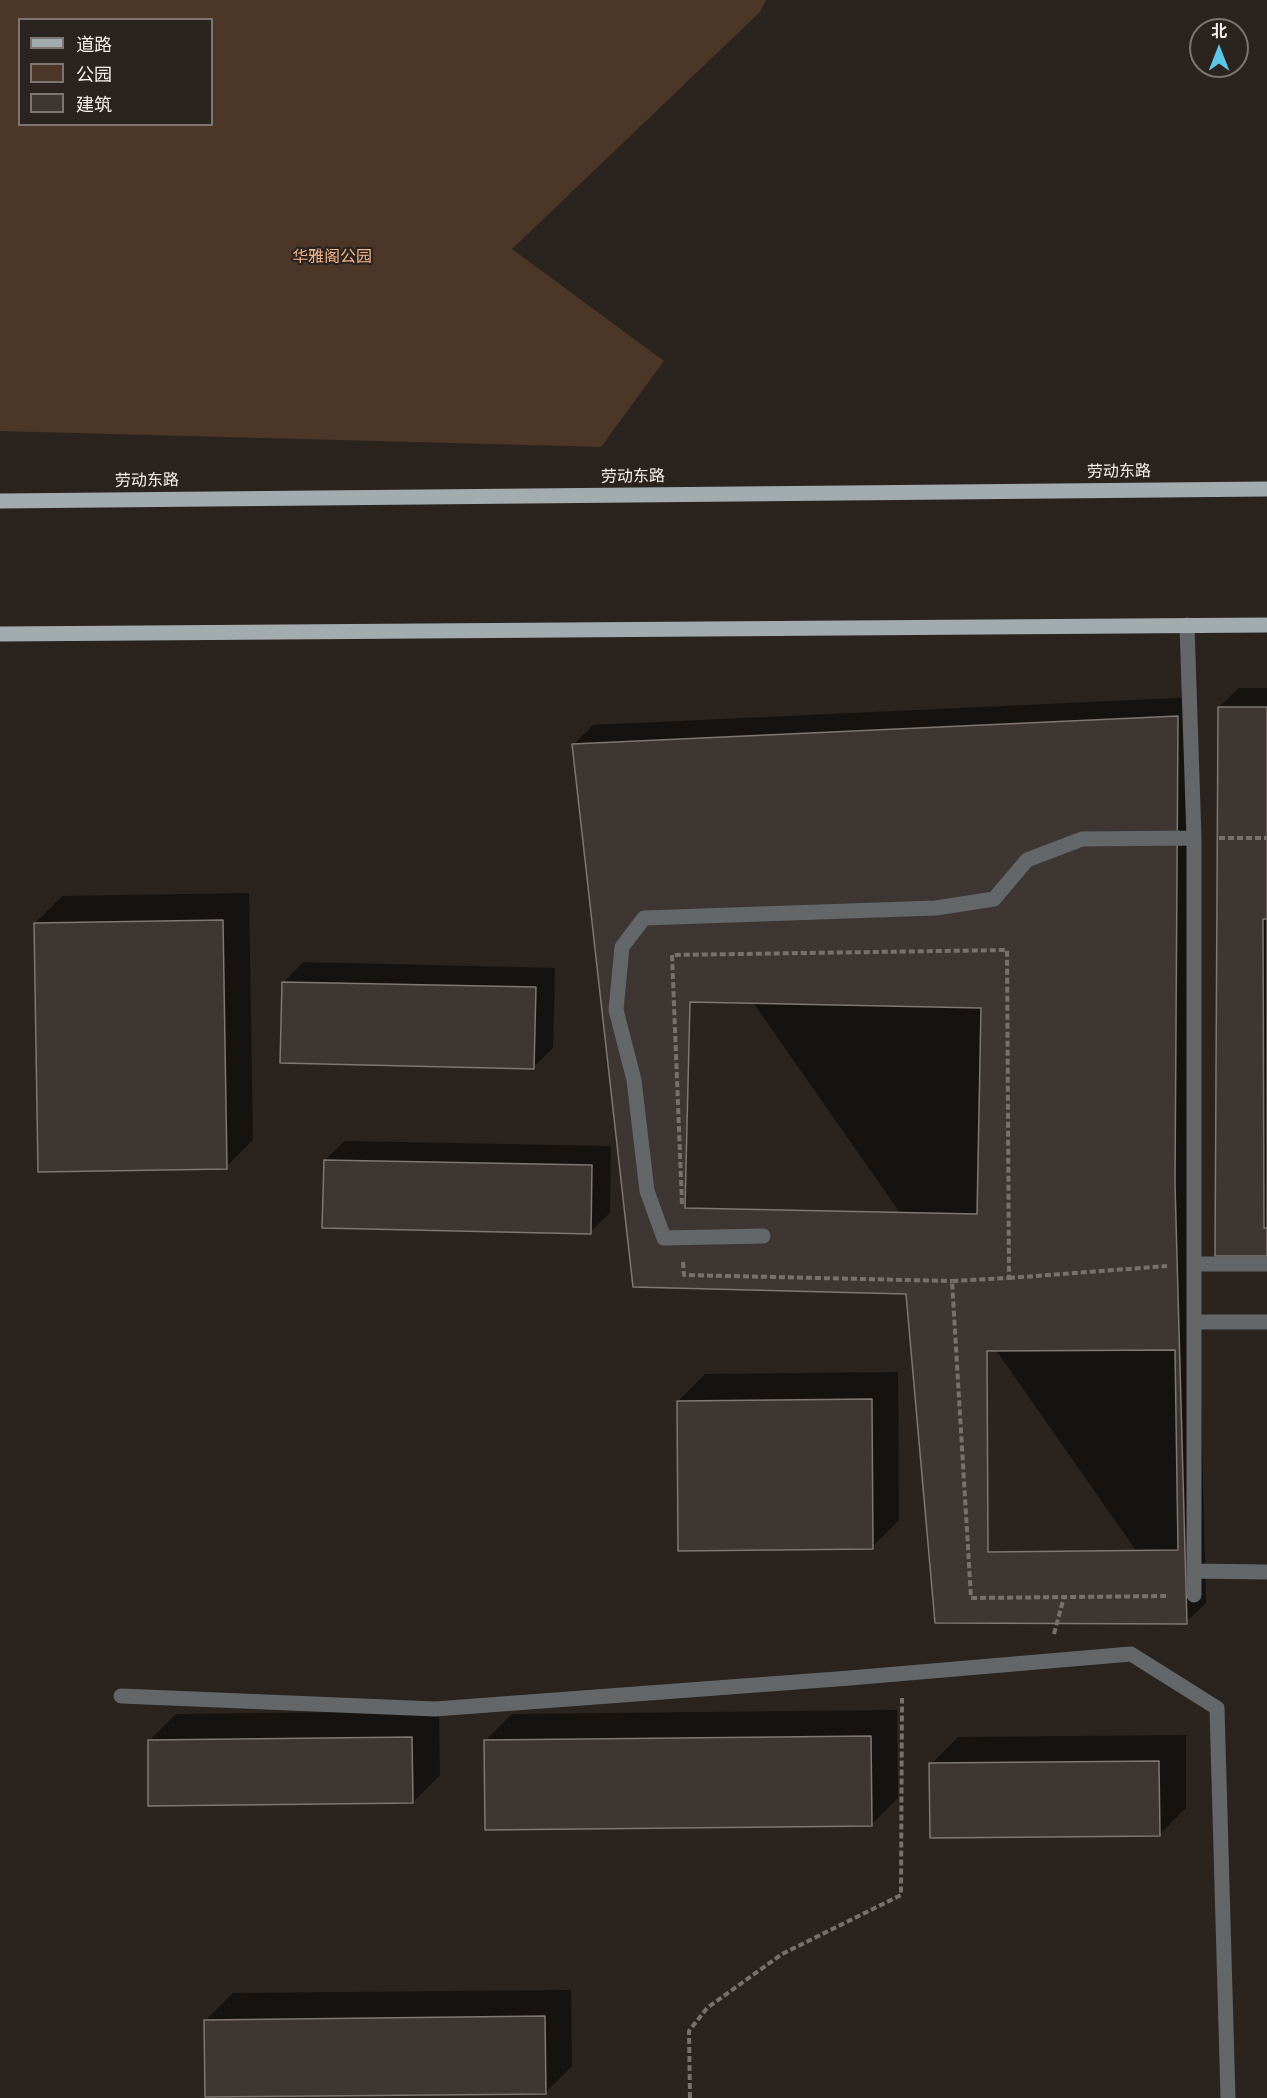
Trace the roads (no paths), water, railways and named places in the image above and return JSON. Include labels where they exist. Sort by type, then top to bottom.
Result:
[{"type":"main road","name":"劳动东路","points":[[0,501],[1267,489]]},
{"type":"main road","points":[[0,634],[1267,625]]},
{"type":"lane","points":[[1187,626],[1193,743],[1194,838],[1194,1595]]},
{"type":"lane","points":[[763,1236],[664,1238],[647,1191],[634,1080],[616,1010],[622,947],[644,918],[947,906],[994,899],[1027,860],[1083,839],[1194,838]]},
{"type":"lane","points":[[1194,1263],[1267,1264]]},
{"type":"lane","points":[[1194,1322],[1267,1322]]},
{"type":"lane","points":[[1194,1571],[1267,1572]]},
{"type":"lane","points":[[122,1696],[435,1709],[899,1674],[1131,1653],[1217,1708],[1228,2098]]},
{"type":"park label","name":"华雅阁公园","points":[[332,258]]}]
